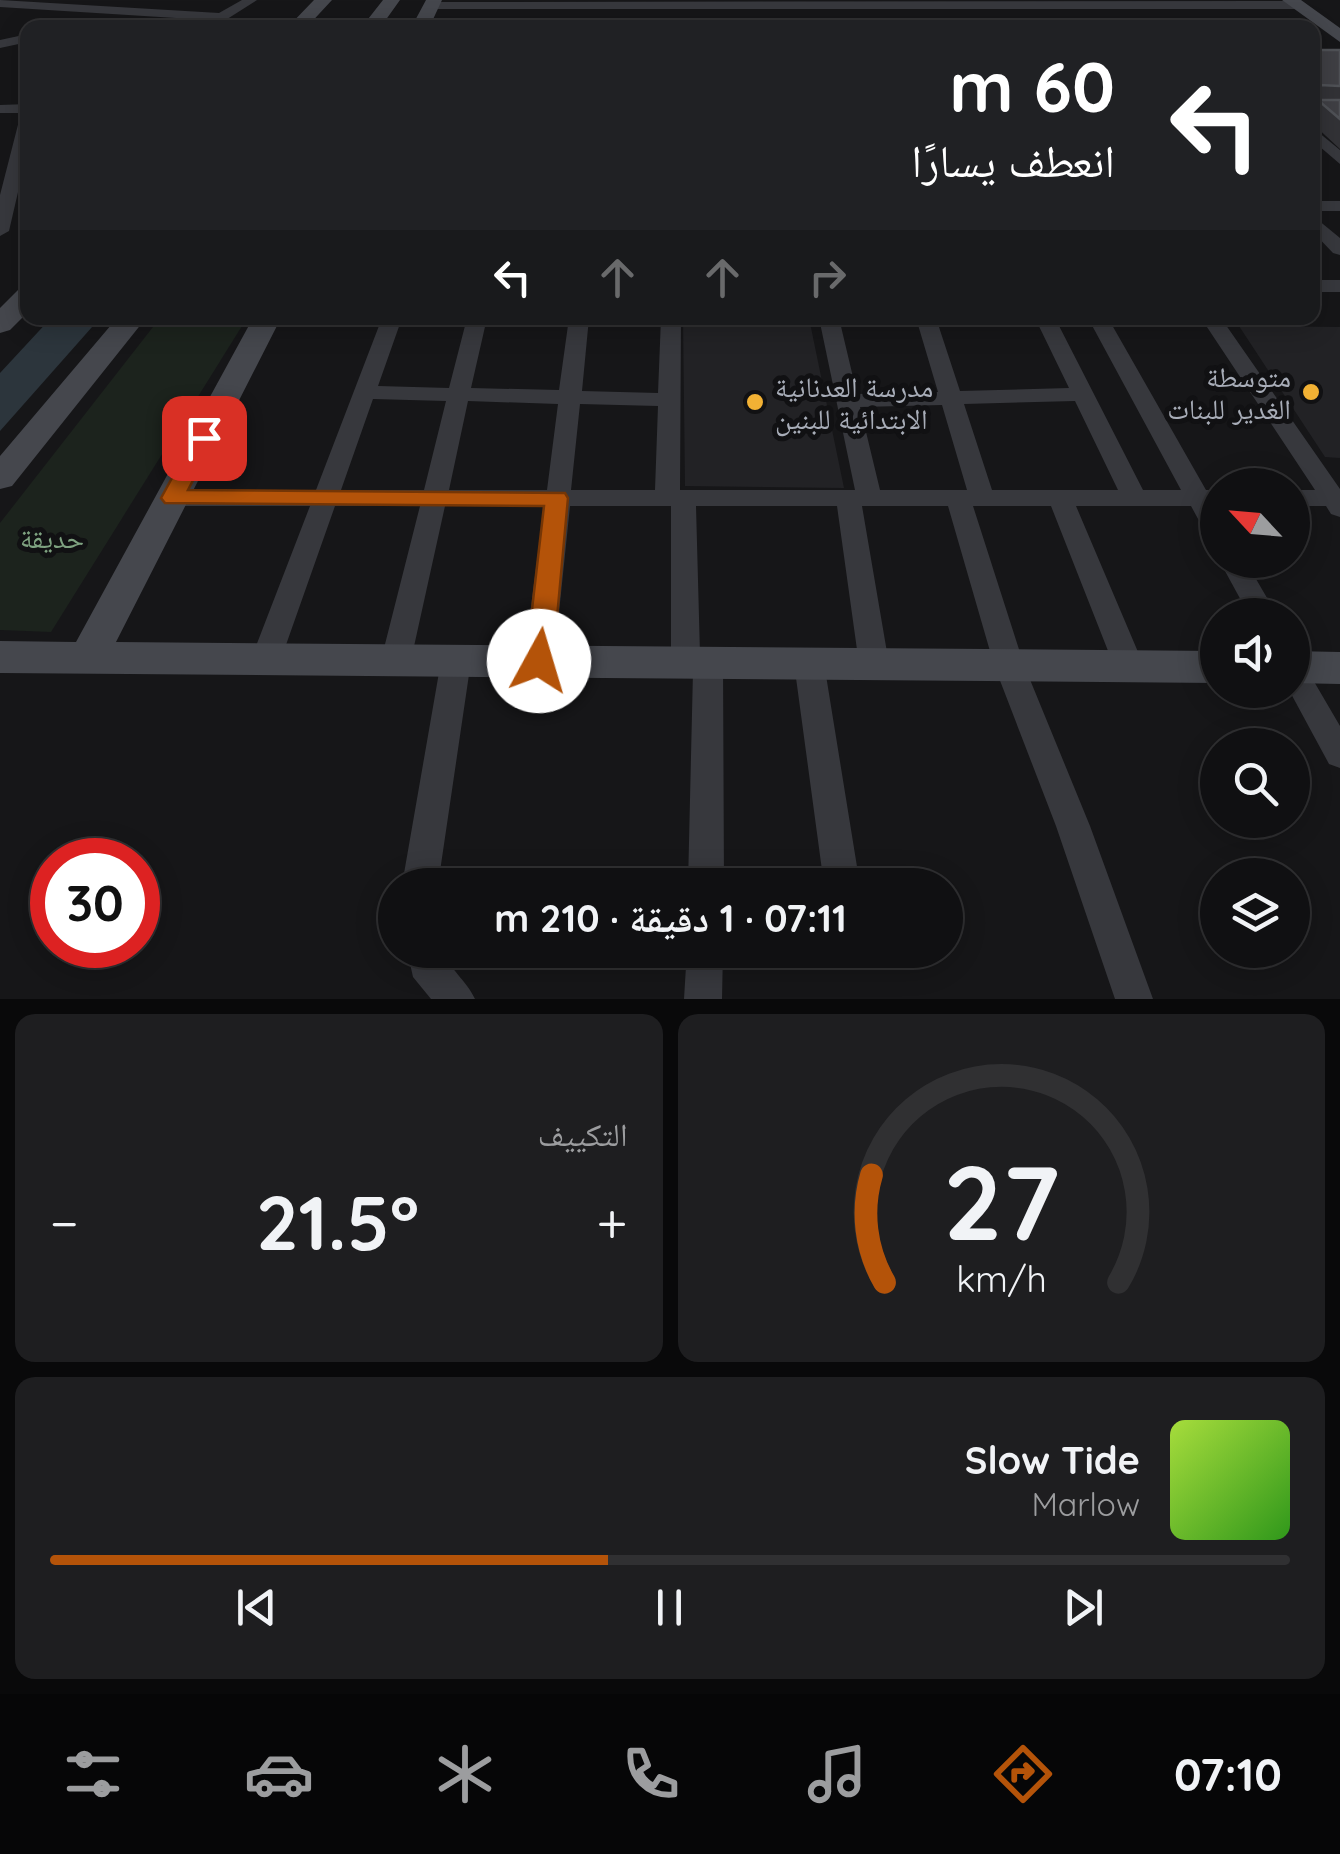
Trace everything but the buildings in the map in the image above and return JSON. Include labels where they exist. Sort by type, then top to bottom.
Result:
[{"type":"street","points":[[125,20],[164,0]]},
{"type":"street","points":[[215,20],[251,0]]},
{"type":"street","points":[[304,20],[324,0]]},
{"type":"street","points":[[376,20],[392,0]]},
{"type":"street","points":[[0,3],[71,3],[219,17]]},
{"type":"street","points":[[433,3],[690,11],[886,3],[916,11],[952,3],[997,11],[1130,3],[1294,3],[1317,20]]},
{"type":"street","points":[[1130,3],[1144,16]]},
{"type":"street","points":[[1206,3],[1222,16]]},
{"type":"street","points":[[1320,139],[1340,159]]},
{"type":"street","points":[[0,232],[20,145]]},
{"type":"street","points":[[1320,228],[1340,249]]},
{"type":"street","points":[[0,324],[20,304]]},
{"type":"street","points":[[0,478],[126,325]]},
{"type":"street","points":[[88,658],[264,325]]},
{"type":"street","points":[[266,659],[389,325]]},
{"type":"street","points":[[396,660],[475,325]]},
{"type":"street","points":[[539,661],[578,325]]},
{"type":"street","points":[[671,325],[668,400],[675,498],[697,662],[705,868]]},
{"type":"street","points":[[831,325],[848,401],[874,664]]},
{"type":"street","points":[[928,325],[951,398],[1009,665],[1073,826],[1134,999]]},
{"type":"street","points":[[1048,325],[1135,498]]},
{"type":"street","points":[[1102,325],[1200,485]]},
{"type":"street","points":[[1216,325],[1338,501]]},
{"type":"street","points":[[365,392],[668,400]]},
{"type":"street","points":[[848,401],[1083,394]]},
{"type":"street","points":[[173,498],[1200,498]]},
{"type":"street","points":[[1060,498],[1129,666]]},
{"type":"street","points":[[1310,499],[1338,501]]},
{"type":"street","points":[[0,657],[1200,667]]},
{"type":"street","points":[[423,868],[456,660]]},
{"type":"street","points":[[809,663],[839,868]]},
{"type":"street","points":[[1310,668],[1340,668]]},
{"type":"street","points":[[1310,701],[1340,755]]},
{"type":"street","points":[[429,968],[456,999]]},
{"type":"street","points":[[703,999],[704,968]]},
{"type":"shaded area","points":[[45,325],[94,325],[0,431],[0,373]]},
{"type":"shaded area","name":"مدرسة العدنانية الابتدائية للبنين","points":[[683,325],[810,325],[844,488],[685,486]]},
{"type":"shaded area","name":"متوسطة الغدير للبنات","points":[[1239,326],[1340,327],[1340,458],[1325,457]]},
{"type":"green space","name":"حديقة","points":[[155,325],[243,325],[51,632],[0,630],[0,523]]},
{"type":"place","name":"متوسطة الغدير للبنات","points":[[1311,392]]},
{"type":"place","name":"مدرسة العدنانية الابتدائية للبنين","points":[[755,402]]},
{"type":"route","points":[[204,438],[173,498],[557,498],[539,661]]}]
